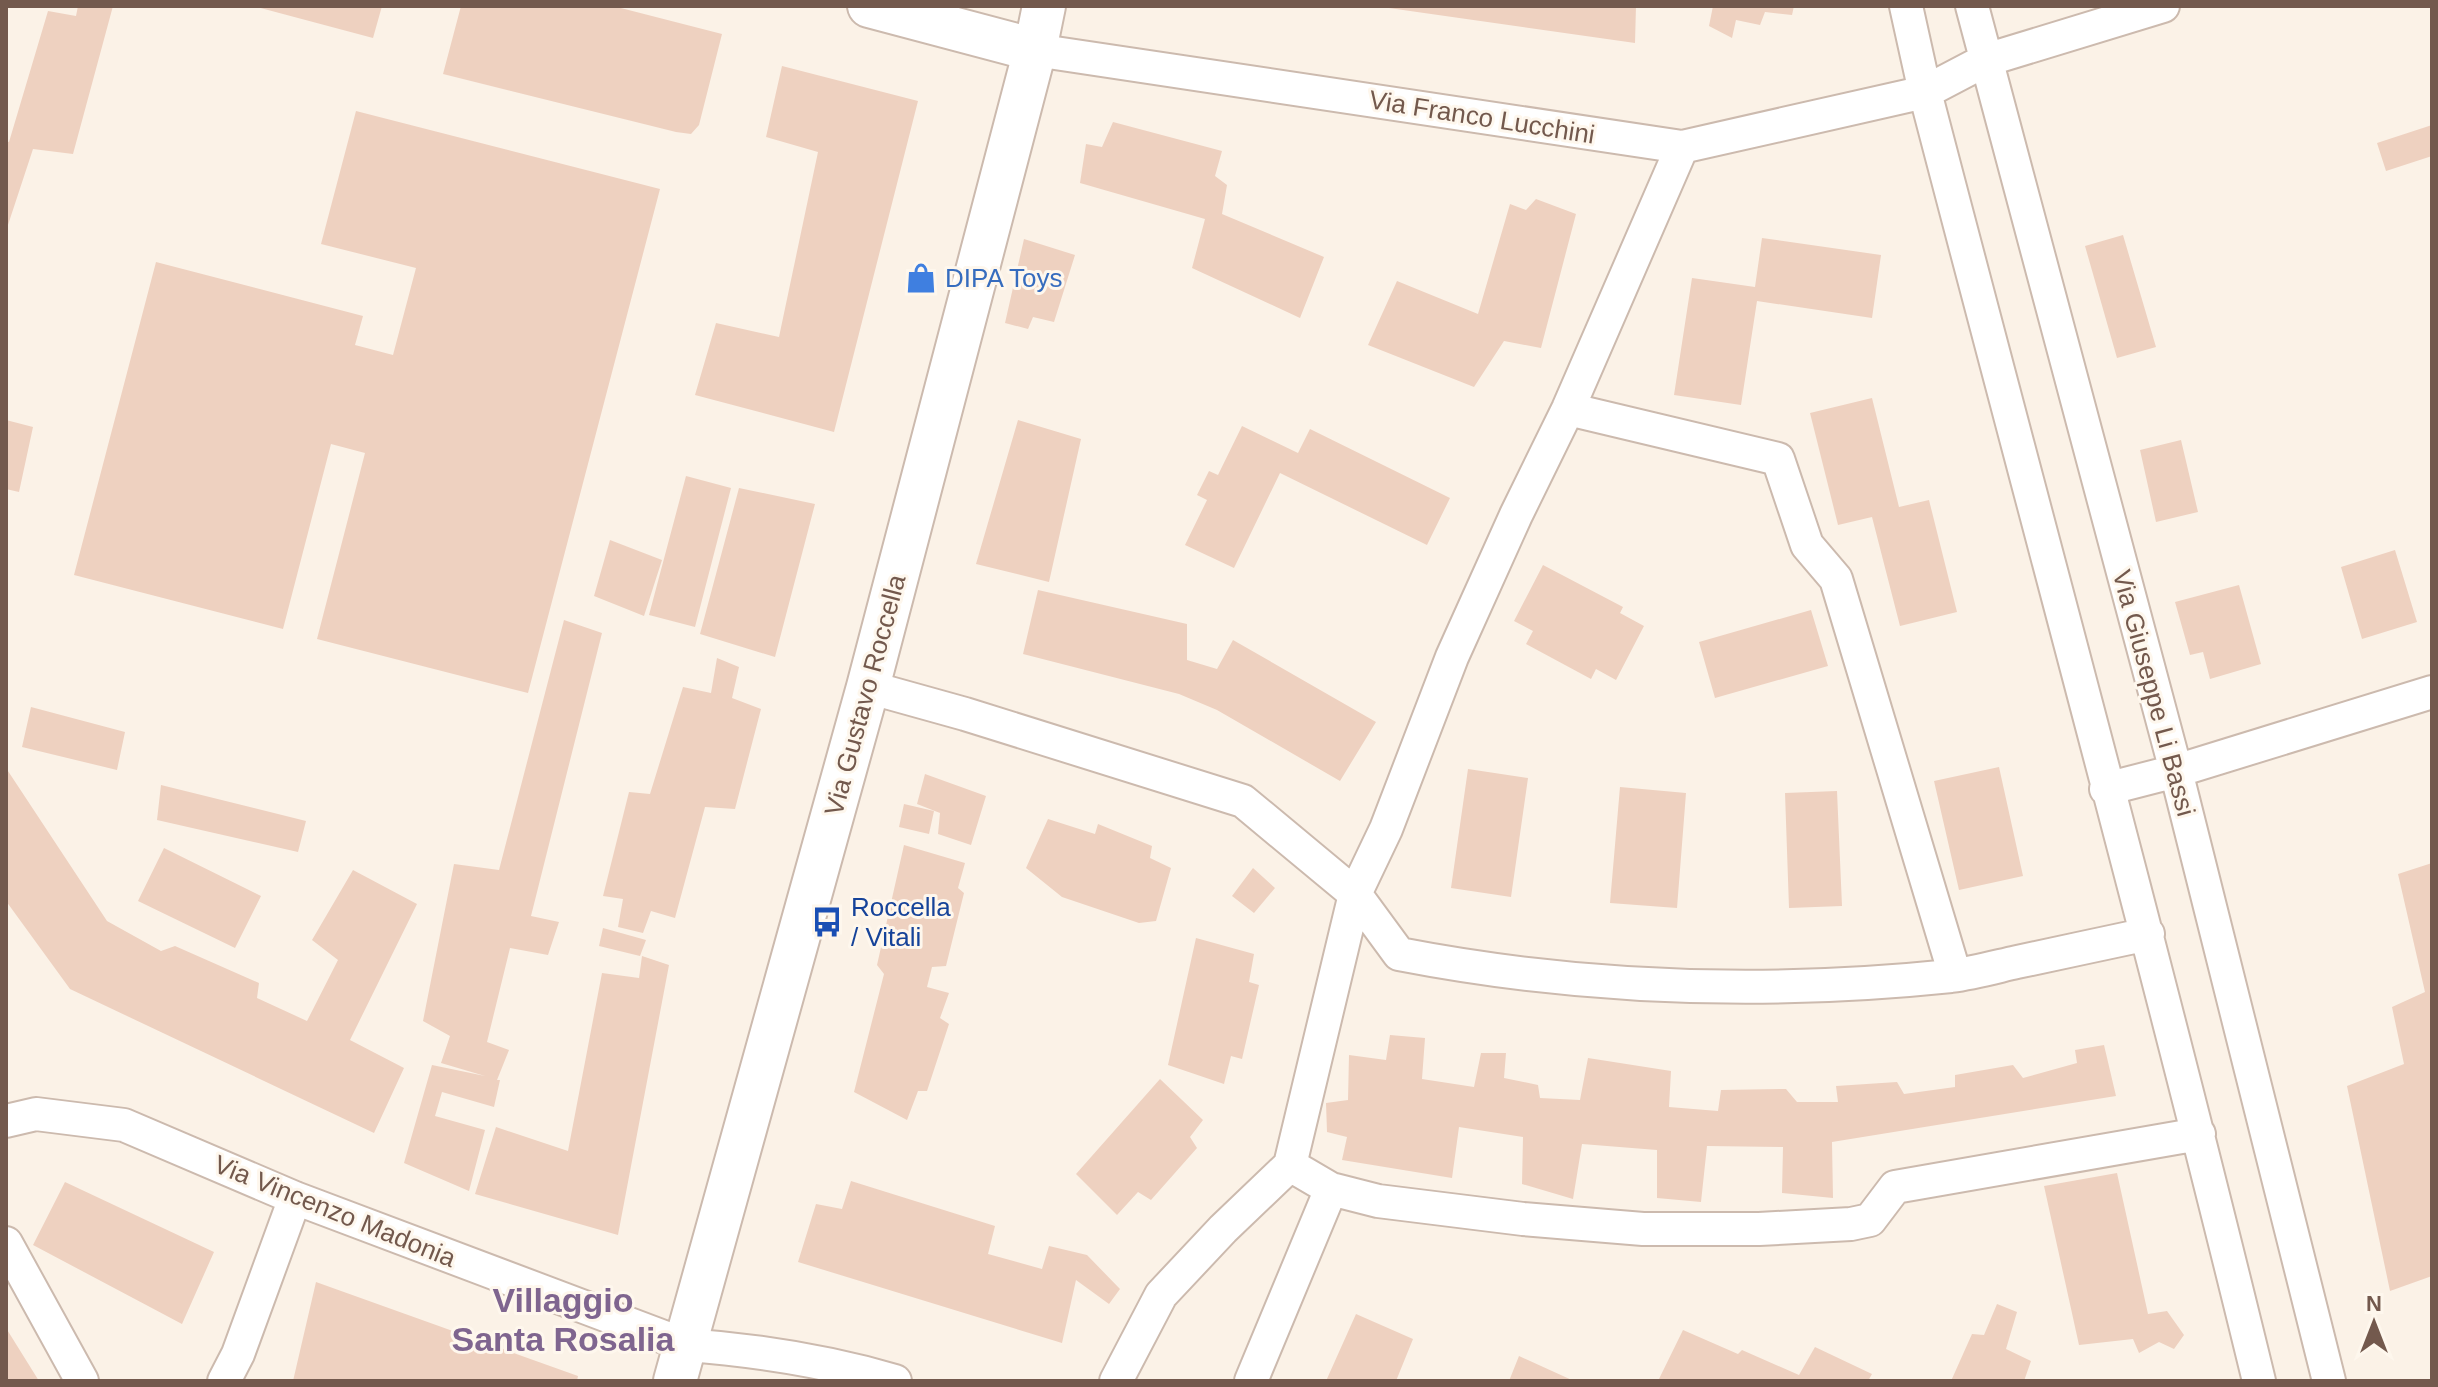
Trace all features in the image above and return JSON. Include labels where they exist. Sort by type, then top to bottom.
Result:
[{"type":"street","points":[[869,6],[1035,50]]},
{"type":"street","name":"Via Gustavo Roccella","points":[[680,1363],[868,687],[1044,6]]},
{"type":"street","points":[[1906,6],[1925,92],[2106,789],[2148,934],[2259,1381]]},
{"type":"street","name":"Via Giuseppe Li Bassi","points":[[1972,6],[2176,771],[2329,1381]]},
{"type":"street","name":"Via Franco Lucchini","points":[[1035,50],[1682,147],[1925,92],[1986,60],[2163,6]]},
{"type":"street","points":[[1116,1381],[1161,1295],[1223,1229],[1290,1165],[1355,894],[1386,829],[1452,657],[1568,409],[1682,147]]},
{"type":"street","points":[[1568,409],[1778,459],[1807,545],[1836,579],[1955,975]]},
{"type":"street","points":[[868,687],[1243,801],[1355,894],[1399,954],[1484,969],[1655,985],[1824,985],[1955,975],[2148,934]]},
{"type":"street","points":[[2106,789],[2176,771],[2432,692]]},
{"type":"street","name":"Via Vincenzo Madonia","points":[[6,1121],[36,1114],[124,1125],[680,1363],[766,1353],[850,1368],[895,1381]]},
{"type":"street","points":[[1290,1165],[1331,1189],[1378,1201],[1448,1212],[1643,1229],[1825,1227],[1870,1220],[1895,1187],[2199,1134]]},
{"type":"street","points":[[1251,1381],[1331,1189]]},
{"type":"street","points":[[224,1381],[238,1354],[295,1198]]},
{"type":"street","points":[[6,1243],[82,1381]]},
{"type":"building","points":[[78,6],[113,6],[73,154],[33,149],[6,231],[6,141],[9,142],[48,11],[76,16]]},
{"type":"building","points":[[253,6],[382,6],[373,38]]},
{"type":"building","points":[[461,6],[613,6],[722,34],[699,125],[691,134],[676,132],[443,74]]},
{"type":"building","points":[[1636,6],[1635,43],[1389,8]]},
{"type":"building","points":[[1713,6],[1794,6],[1792,15],[1765,12],[1760,25],[1736,20],[1732,38],[1709,26]]},
{"type":"building","points":[[782,66],[918,101],[834,432],[695,395],[716,323],[779,337],[818,152],[766,137]]},
{"type":"building","points":[[356,111],[660,189],[528,693],[317,639],[365,453],[331,444],[283,629],[74,575],[156,262],[363,316],[355,345],[393,355],[416,268],[321,244]]},
{"type":"building","points":[[1113,122],[1222,151],[1215,176],[1227,185],[1222,214],[1324,257],[1300,318],[1192,268],[1205,219],[1080,183],[1086,144],[1102,147]]},
{"type":"building","points":[[2432,125],[2432,156],[2386,171],[2377,143]]},
{"type":"building","points":[[1536,199],[1576,214],[1541,348],[1504,341],[1474,387],[1368,345],[1397,281],[1478,314],[1510,204],[1526,210]]},
{"type":"building","points":[[2123,235],[2156,347],[2117,358],[2085,246]]},
{"type":"building","points":[[1762,238],[1881,255],[1872,318],[1757,301],[1741,405],[1674,395],[1692,278],[1755,287]]},
{"type":"building","points":[[1024,239],[1075,255],[1054,322],[1033,317],[1028,329],[1005,323]]},
{"type":"building","points":[[1872,398],[1899,507],[1929,500],[1957,612],[1900,626],[1872,517],[1838,525],[1810,413]]},
{"type":"building","points":[[6,420],[33,427],[19,492],[6,489]]},
{"type":"building","points":[[1018,420],[1081,439],[1049,582],[976,564]]},
{"type":"building","points":[[1242,426],[1298,453],[1310,429],[1450,498],[1427,545],[1280,473],[1234,568],[1185,545],[1207,500],[1197,495],[1209,471],[1218,475]]},
{"type":"building","points":[[2181,440],[2198,512],[2156,522],[2140,450]]},
{"type":"building","points":[[686,476],[731,488],[695,627],[649,615]]},
{"type":"building","points":[[739,488],[815,504],[775,657],[700,634]]},
{"type":"building","points":[[610,540],[662,560],[644,616],[594,596]]},
{"type":"building","points":[[2395,550],[2417,622],[2362,639],[2341,567]]},
{"type":"building","points":[[1543,565],[1623,607],[1620,613],[1644,626],[1616,680],[1596,669],[1591,679],[1526,644],[1533,631],[1514,621]]},
{"type":"building","points":[[2239,585],[2261,664],[2210,679],[2203,652],[2190,655],[2175,602]]},
{"type":"building","points":[[1038,590],[1187,624],[1187,660],[1217,669],[1233,640],[1376,722],[1340,781],[1217,710],[1179,694],[1023,654]]},
{"type":"building","points":[[1811,610],[1828,666],[1715,698],[1699,642]]},
{"type":"building","points":[[564,620],[602,633],[531,916],[559,922],[548,955],[510,948],[487,1042],[509,1050],[497,1080],[500,1080],[494,1107],[442,1092],[435,1116],[485,1130],[469,1191],[404,1163],[432,1065],[485,1076],[441,1063],[450,1036],[423,1021],[454,864],[499,870]]},
{"type":"building","points":[[717,658],[739,667],[732,698],[761,709],[735,809],[705,807],[675,918],[651,911],[643,933],[618,927],[623,899],[603,896],[629,792],[650,794],[683,687],[711,693]]},
{"type":"building","points":[[31,707],[125,732],[117,770],[22,747]]},
{"type":"building","points":[[1999,767],[2023,876],[1959,890],[1934,781]]},
{"type":"building","points":[[6,768],[107,921],[161,951],[175,946],[259,983],[257,998],[307,1021],[338,960],[312,940],[353,870],[417,904],[350,1040],[404,1068],[374,1133],[70,989],[6,901]]},
{"type":"building","points":[[1468,769],[1528,778],[1511,897],[1451,888]]},
{"type":"building","points":[[925,774],[986,796],[971,845],[938,834],[940,813],[917,804]]},
{"type":"building","points":[[161,785],[306,821],[298,852],[157,820]]},
{"type":"building","points":[[1620,787],[1686,793],[1677,908],[1610,903]]},
{"type":"building","points":[[1837,791],[1842,906],[1789,908],[1785,793]]},
{"type":"building","points":[[904,804],[934,811],[929,834],[899,827]]},
{"type":"building","points":[[1048,819],[1095,834],[1098,824],[1152,846],[1150,858],[1171,868],[1156,921],[1139,923],[1062,897],[1026,868]]},
{"type":"building","points":[[904,845],[965,863],[958,888],[964,893],[946,966],[932,967],[927,987],[949,993],[940,1018],[949,1024],[927,1091],[918,1091],[907,1120],[854,1092],[884,974],[877,965]]},
{"type":"building","points":[[164,848],[261,896],[235,948],[138,901]]},
{"type":"building","points":[[2432,863],[2432,1276],[2390,1291],[2347,1086],[2404,1064],[2392,1007],[2425,992],[2398,874]]},
{"type":"building","points":[[1253,868],[1275,888],[1254,913],[1232,896]]},
{"type":"building","points":[[603,928],[646,940],[640,956],[599,946]]},
{"type":"building","points":[[1196,938],[1254,954],[1249,982],[1259,985],[1242,1059],[1231,1056],[1224,1084],[1168,1065]]},
{"type":"building","points":[[642,956],[669,965],[618,1235],[475,1194],[496,1127],[568,1151],[602,973],[639,978]]},
{"type":"building","points":[[1390,1035],[1425,1038],[1422,1079],[1474,1087],[1481,1053],[1506,1053],[1504,1078],[1538,1085],[1540,1098],[1580,1100],[1588,1058],[1671,1071],[1669,1107],[1718,1111],[1721,1090],[1786,1089],[1797,1102],[1838,1102],[1836,1086],[1897,1082],[1904,1094],[1955,1087],[1955,1075],[2013,1065],[2023,1078],[2077,1063],[2075,1050],[2104,1045],[2116,1096],[1832,1142],[1833,1198],[1782,1193],[1783,1147],[1707,1146],[1701,1202],[1657,1198],[1657,1150],[1582,1144],[1573,1199],[1522,1184],[1523,1137],[1459,1127],[1452,1178],[1342,1160],[1347,1137],[1327,1132],[1326,1103],[1348,1100],[1349,1055],[1386,1060]]},
{"type":"building","points":[[1160,1079],[1203,1120],[1190,1137],[1197,1148],[1151,1200],[1138,1192],[1117,1215],[1076,1174]]},
{"type":"building","points":[[2117,1173],[2148,1314],[2167,1311],[2184,1335],[2174,1349],[2159,1342],[2139,1353],[2133,1339],[2079,1345],[2044,1186]]},
{"type":"building","points":[[851,1181],[995,1226],[988,1254],[1042,1269],[1049,1246],[1087,1255],[1120,1289],[1109,1304],[1076,1280],[1062,1343],[798,1262],[816,1204],[842,1209]]},
{"type":"building","points":[[65,1182],[214,1252],[182,1324],[33,1245]]},
{"type":"building","points":[[316,1282],[578,1376],[577,1381],[293,1381]]},
{"type":"building","points":[[1997,1304],[2017,1312],[2006,1349],[2031,1361],[2024,1381],[1951,1381],[1972,1334],[1984,1335]]},
{"type":"building","points":[[1356,1314],[1413,1339],[1396,1381],[1326,1381]]},
{"type":"building","points":[[6,1328],[39,1381],[6,1381]]},
{"type":"building","points":[[1683,1330],[1738,1354],[1742,1350],[1799,1375],[1815,1347],[1872,1374],[1868,1381],[1658,1381]]},
{"type":"building","points":[[1519,1356],[1574,1381],[1509,1381]]},
{"type":"place","name":"DIPA Toys","points":[[921,278]]},
{"type":"place","name":"Roccella / Vitali","points":[[827,922]]},
{"type":"district","name":"Villaggio Santa Rosalia","points":[[563,1320]]}]
